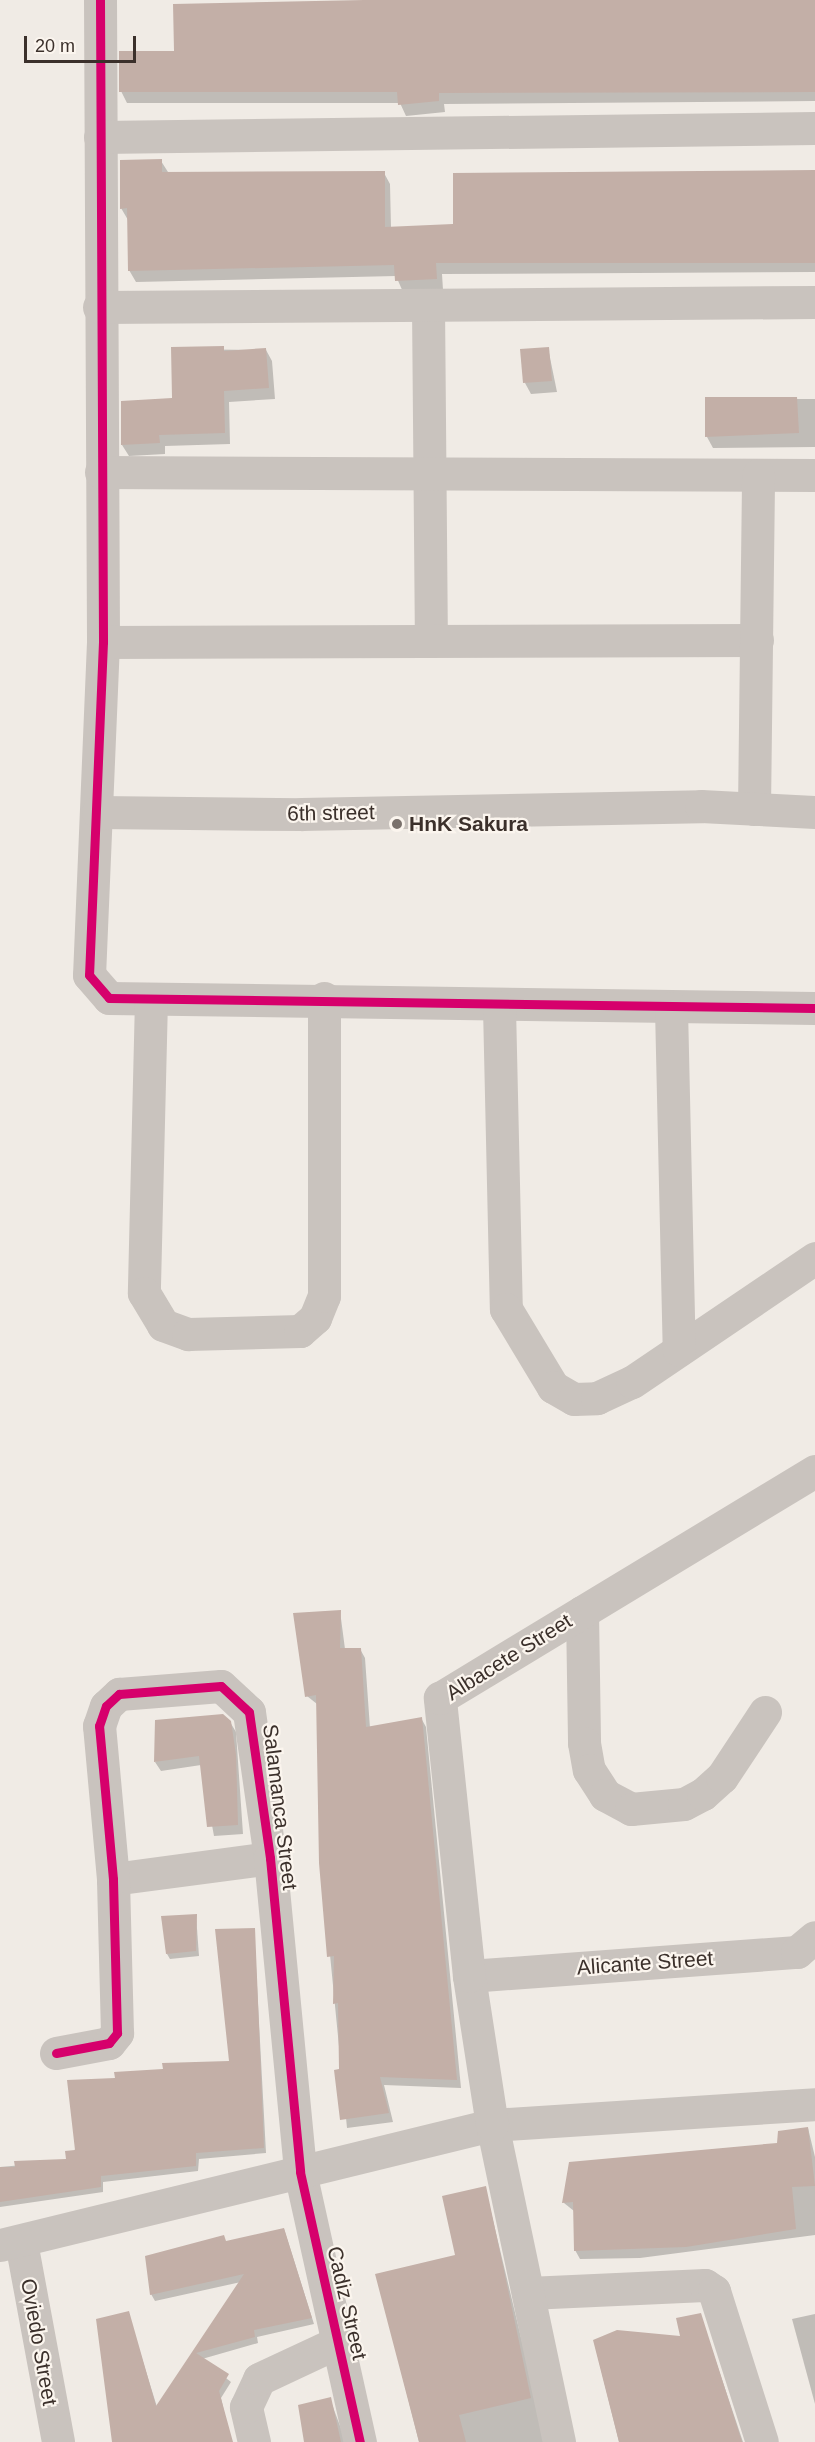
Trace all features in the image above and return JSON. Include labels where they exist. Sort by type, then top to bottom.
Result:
[{"type":"street","points":[[100,0],[99,307],[103,642],[98,812],[89,975],[109,998],[324,998],[499,1007],[815,1008]]},
{"type":"street","points":[[100,137],[815,128]]},
{"type":"street","points":[[99,307],[815,302]]},
{"type":"street","points":[[428,305],[432,474],[431,640]]},
{"type":"street","points":[[101,472],[815,475]]},
{"type":"street","points":[[754,809],[758,475]]},
{"type":"street","points":[[103,642],[757,640]]},
{"type":"street","name":"6th street","points":[[98,812],[754,809],[815,812]]},
{"type":"street","points":[[151,999],[144,1293],[163,1325],[188,1334],[300,1331],[315,1318],[324,1296],[324,998]]},
{"type":"street","points":[[499,1007],[506,1309],[553,1387],[574,1399],[597,1398],[632,1382],[815,1258]]},
{"type":"street","points":[[671,1008],[679,1350]]},
{"type":"street","name":"Albacete Street","points":[[469,1976],[440,1698],[815,1471]]},
{"type":"street","points":[[582,1612],[584,1743],[589,1770],[605,1795],[631,1809],[684,1804],[703,1794],[722,1777],[765,1712]]},
{"type":"street","name":"Salamanca Street","points":[[56,2053],[109,2043],[117,2033],[113,1879],[99,1726],[119,1694],[221,1686],[237,1697],[249,1712],[270,1858],[300,2172]]},
{"type":"street","points":[[113,1879],[270,1858]]},
{"type":"street","name":"Alicante Street","points":[[469,1976],[797,1952],[815,1937]]},
{"type":"street","points":[[469,1976],[492,2124],[560,2442]]},
{"type":"street","points":[[11,2243],[492,2124],[815,2104]]},
{"type":"street","name":"Cadiz Street","points":[[300,2172],[360,2442]]},
{"type":"street","name":"Oviedo Street","points":[[11,2243],[58,2442]]},
{"type":"street","points":[[528,2293],[705,2285],[714,2291],[762,2442]]},
{"type":"street","points":[[254,2442],[246,2407],[259,2379],[338,2343]]},
{"type":"building","points":[[364,0],[815,0],[815,92],[439,93],[439,101],[398,105],[397,92],[119,92],[119,51],[174,51],[173,4]]},
{"type":"building","points":[[162,159],[162,172],[385,171],[385,227],[453,224],[453,173],[815,170],[815,263],[436,263],[437,279],[395,281],[394,265],[128,271],[127,208],[120,209],[120,160]]},
{"type":"building","points":[[224,346],[224,351],[266,348],[269,388],[224,391],[225,433],[159,435],[160,443],[121,445],[121,401],[172,398],[171,347]]},
{"type":"building","points":[[549,347],[552,381],[523,383],[520,349]]},
{"type":"building","points":[[705,397],[797,397],[799,433],[705,437]]},
{"type":"building","points":[[341,1610],[340,1648],[361,1648],[366,1727],[422,1717],[457,2080],[380,2077],[389,2113],[340,2120],[334,2070],[339,2069],[338,2003],[333,2004],[334,1956],[327,1957],[319,1863],[316,1695],[305,1697],[293,1613]]},
{"type":"building","points":[[223,1714],[231,1721],[236,1755],[238,1825],[207,1827],[199,1756],[154,1762],[155,1720]]},
{"type":"building","points":[[197,1914],[196,1951],[166,1954],[161,1916]]},
{"type":"building","points":[[255,1928],[264,2148],[196,2153],[196,2166],[101,2176],[101,2187],[0,2202],[0,2167],[15,2167],[14,2161],[66,2159],[65,2151],[75,2150],[67,2080],[115,2078],[114,2072],[163,2069],[162,2063],[229,2061],[215,1929]]},
{"type":"building","points":[[808,2127],[815,2186],[792,2187],[796,2229],[686,2247],[574,2251],[573,2202],[562,2203],[569,2162],[777,2143],[778,2131]]},
{"type":"building","points":[[486,2186],[531,2398],[459,2415],[466,2442],[419,2442],[375,2274],[455,2255],[442,2196]]},
{"type":"building","points":[[284,2228],[312,2318],[254,2330],[255,2337],[196,2353],[229,2374],[219,2391],[233,2442],[112,2442],[96,2319],[129,2311],[156,2406],[244,2274],[150,2295],[145,2256],[224,2235],[226,2241]]},
{"type":"building","points":[[701,2313],[742,2442],[619,2442],[593,2340],[617,2330],[680,2336],[676,2318]]},
{"type":"building","points":[[331,2397],[341,2442],[304,2442],[298,2405]]},
{"type":"cycle path","points":[[100,0],[103,642],[89,975],[109,998],[815,1008]]},
{"type":"cycle path","points":[[56,2053],[109,2043],[117,2033],[113,1879],[99,1726],[106,1706],[119,1694],[221,1686],[249,1712],[270,1858],[300,2172],[360,2442]]},
{"type":"place","name":"HnK Sakura","points":[[397,824]]}]
